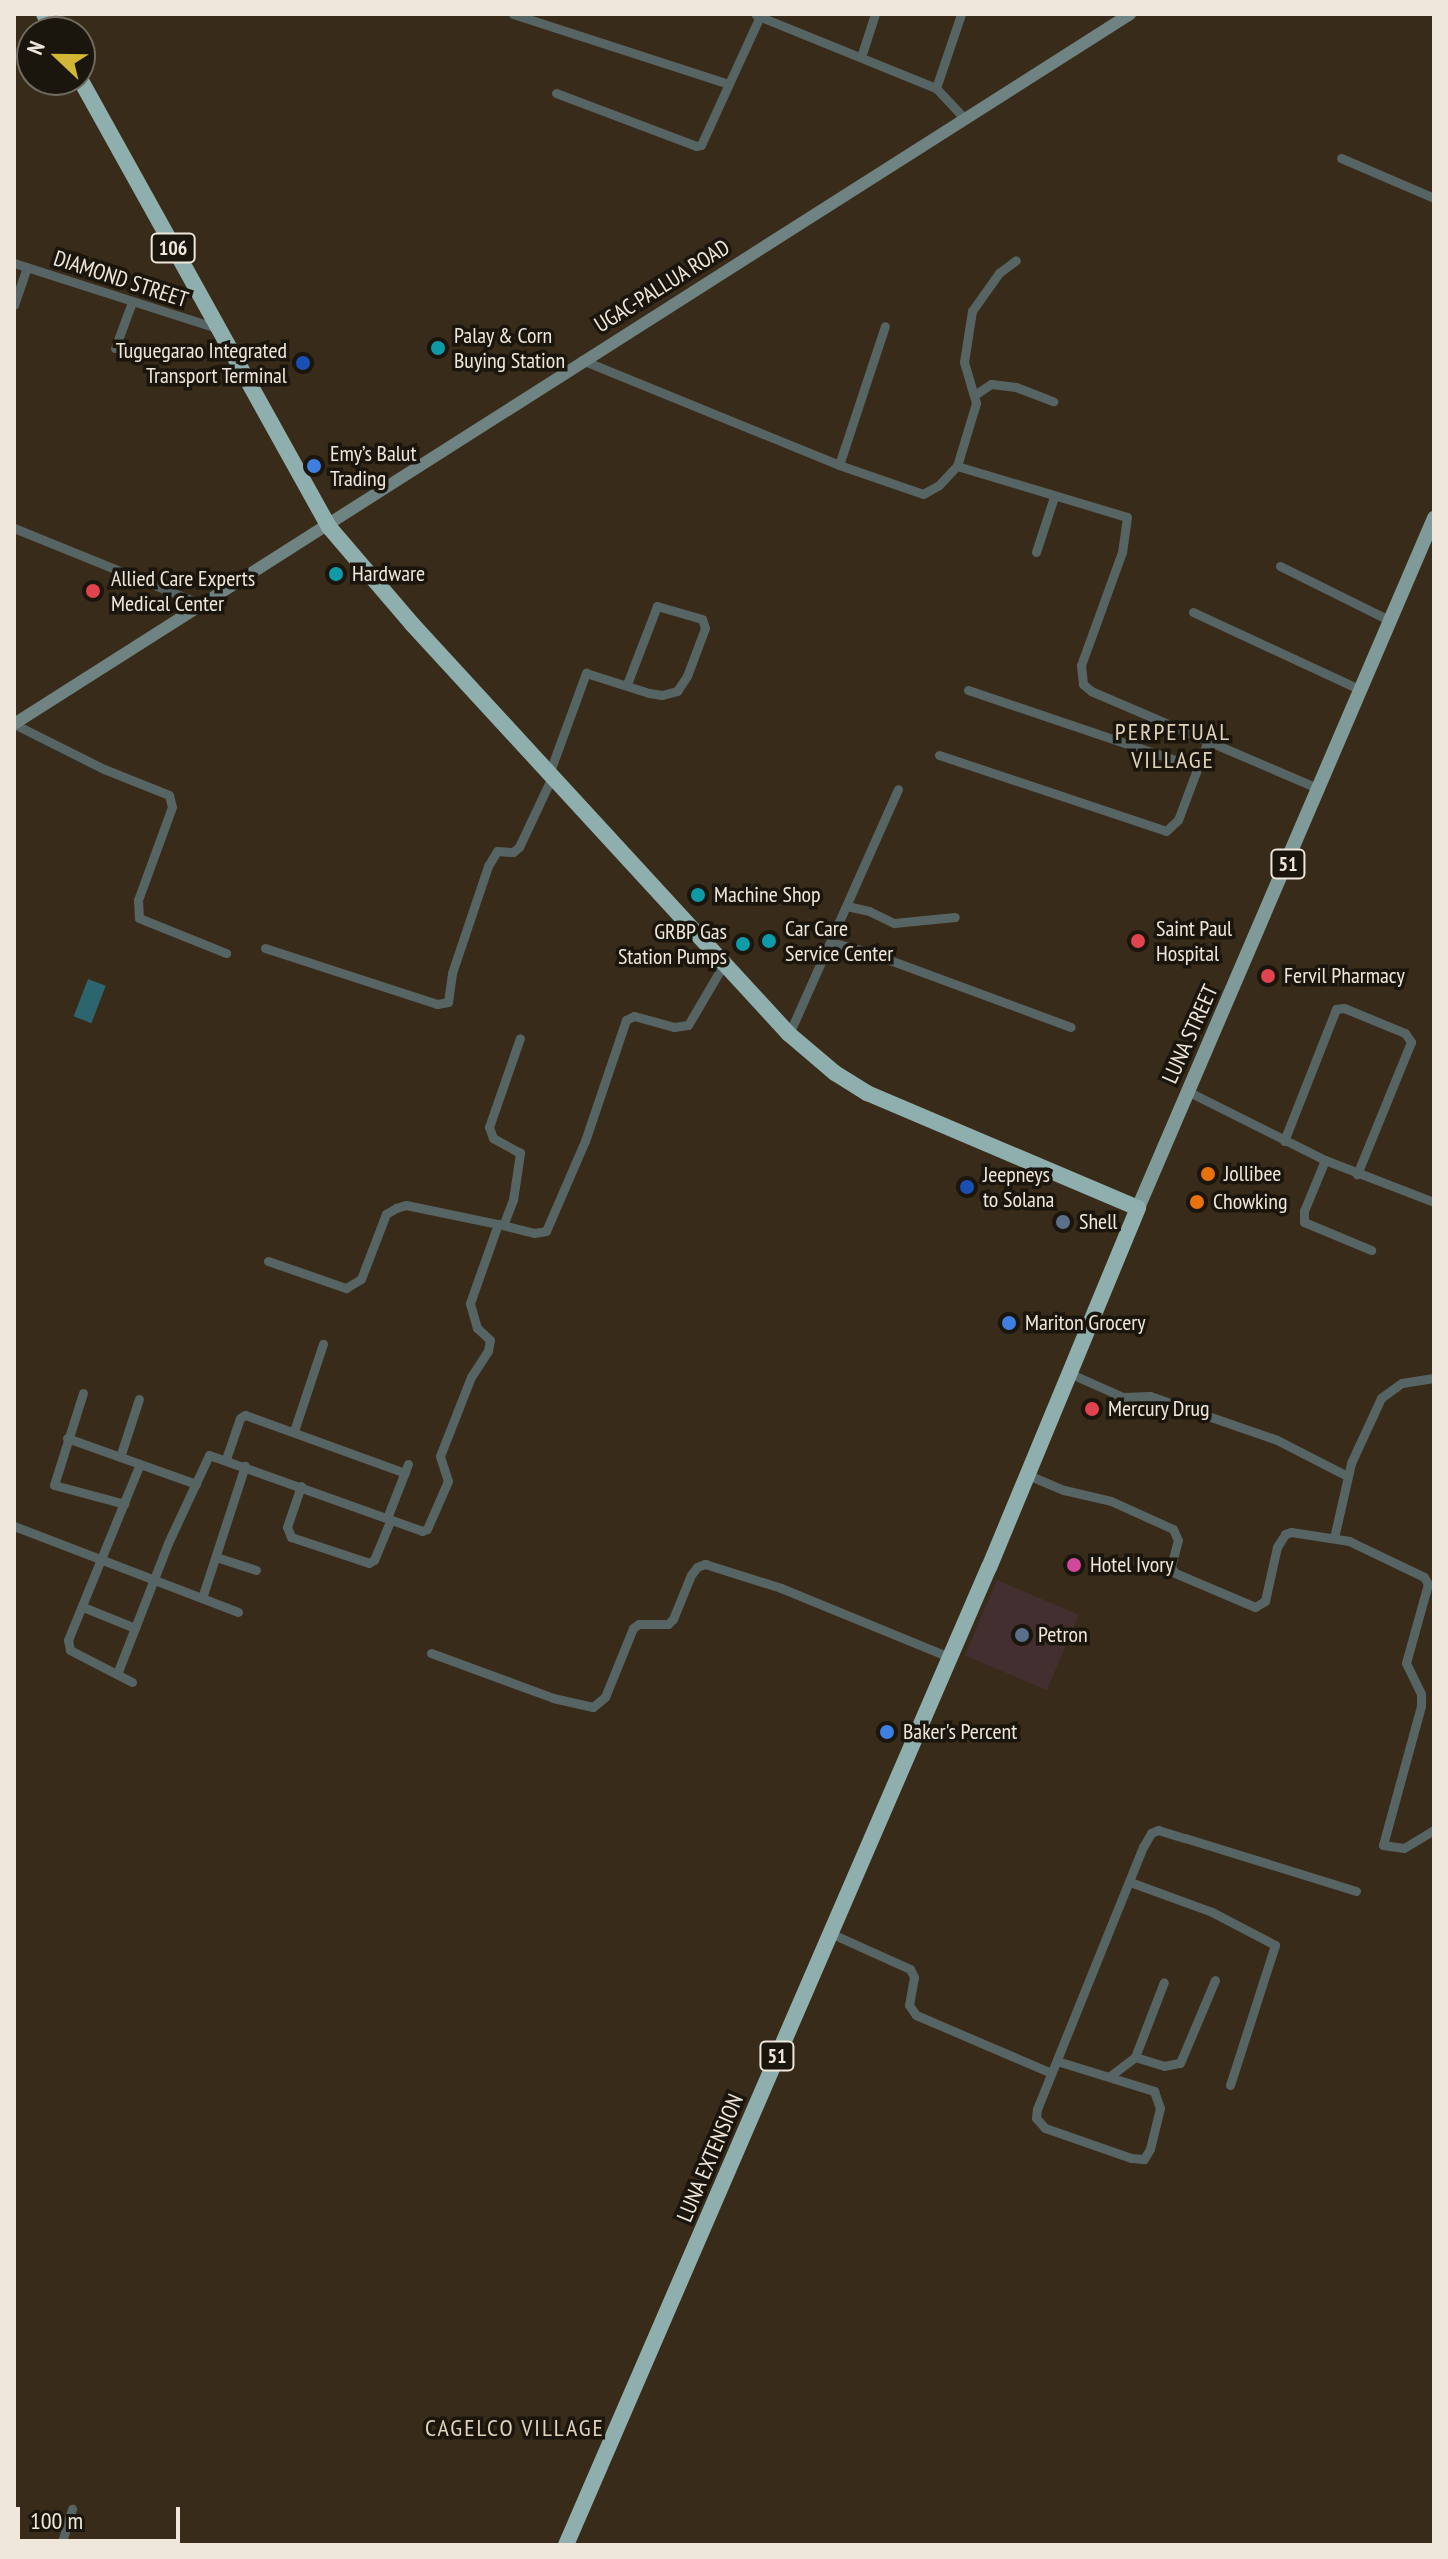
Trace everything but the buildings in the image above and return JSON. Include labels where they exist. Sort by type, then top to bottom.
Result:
[{"type":"highway","name":"106","points":[[89,96],[329,527],[412,624],[789,1034],[835,1073],[867,1093],[1138,1208]]},
{"type":"highway","name":"LUNA STREET","points":[[989,1567],[1138,1208]]},
{"type":"highway","name":"LUNA EXTENSION","points":[[566,2545],[989,1567]]},
{"type":"main road","name":"LUNA STREET","points":[[1138,1208],[1431,535],[1434,518]]},
{"type":"street","points":[[513,14],[728,84]]},
{"type":"street","points":[[861,57],[875,14]]},
{"type":"street","points":[[936,88],[961,14]]},
{"type":"street","name":"UGAC-PALLUA ROAD","points":[[14,724],[329,527],[582,360],[1130,14]]},
{"type":"street","points":[[556,93],[696,146],[708,136],[757,15],[936,88],[965,119]]},
{"type":"street","points":[[1341,158],[1434,198]]},
{"type":"street","points":[[582,360],[839,465],[923,494],[939,485],[957,466],[976,394],[964,362],[972,311],[999,273],[1016,260]]},
{"type":"street","name":"DIAMOND STREET","points":[[14,263],[217,329]]},
{"type":"street","points":[[14,305],[27,267]]},
{"type":"street","points":[[115,348],[132,302]]},
{"type":"street","points":[[839,465],[885,326]]},
{"type":"street","points":[[976,394],[991,384],[1016,387],[1053,401]]},
{"type":"street","points":[[957,466],[1127,517],[1119,564],[1081,665],[1083,684],[1091,691],[1133,710],[1320,789]]},
{"type":"street","points":[[1036,552],[1054,497]]},
{"type":"street","points":[[14,528],[204,605]]},
{"type":"street","points":[[1280,566],[1391,621]]},
{"type":"street","points":[[265,948],[437,1004],[448,1002],[452,973],[488,866],[497,851],[513,852],[519,847],[551,775],[583,676],[592,672],[627,684],[662,695],[677,691],[687,676],[705,628],[702,619],[657,606],[652,611],[627,684]]},
{"type":"street","points":[[1193,612],[1361,690]]},
{"type":"street","points":[[968,690],[1198,768]]},
{"type":"street","points":[[14,724],[104,769],[169,795],[172,807],[138,900],[139,918],[226,953]]},
{"type":"street","points":[[939,755],[1166,831],[1178,820],[1208,740]]},
{"type":"street","points":[[789,1034],[898,789]]},
{"type":"street","points":[[847,906],[894,923],[955,917]]},
{"type":"street","points":[[831,942],[868,952],[1071,1027]]},
{"type":"street","points":[[268,1261],[331,1286],[346,1288],[361,1279],[386,1214],[406,1205],[540,1233],[549,1228],[585,1141],[626,1020],[634,1016],[674,1027],[688,1025],[724,964]]},
{"type":"street","points":[[1284,1141],[1336,1009],[1344,1008],[1405,1033],[1411,1042],[1357,1174]]},
{"type":"street","points":[[117,1674],[205,1458],[215,1455],[422,1531],[427,1529],[448,1481],[440,1456],[471,1377],[488,1351],[490,1340],[477,1328],[470,1303],[513,1200],[520,1153],[493,1138],[489,1127],[520,1038]]},
{"type":"street","points":[[1189,1092],[1357,1174],[1432,1202],[1434,1189]]},
{"type":"street","points":[[1325,1160],[1304,1211],[1304,1222],[1371,1250]]},
{"type":"street","points":[[294,1431],[323,1344]]},
{"type":"street","points":[[1069,1373],[1123,1397],[1150,1396],[1277,1440],[1347,1476]]},
{"type":"street","points":[[1334,1538],[1347,1476],[1381,1398],[1402,1383],[1434,1378]]},
{"type":"street","points":[[83,1393],[54,1485],[125,1504]]},
{"type":"street","points":[[120,1457],[139,1399]]},
{"type":"street","points":[[226,1459],[240,1418],[245,1415],[406,1469],[374,1560],[369,1563],[291,1537],[287,1527],[301,1486]]},
{"type":"street","points":[[67,1438],[196,1484]]},
{"type":"street","points":[[132,1682],[70,1650],[68,1640],[103,1562],[140,1464]]},
{"type":"street","points":[[202,1598],[245,1466]]},
{"type":"street","points":[[1028,1475],[1064,1490],[1111,1501],[1173,1529],[1178,1540],[1171,1567],[1175,1573],[1255,1607],[1265,1601],[1277,1547],[1285,1534],[1334,1538],[1364,1547],[1427,1581],[1406,1663],[1421,1694],[1421,1706],[1383,1845],[1404,1848],[1434,1830]]},
{"type":"street","points":[[14,1526],[238,1612]]},
{"type":"street","points":[[216,1557],[256,1570]]},
{"type":"street","points":[[431,1653],[553,1698],[593,1707],[605,1697],[633,1628],[639,1624],[668,1624],[673,1619],[691,1575],[705,1564],[781,1588],[949,1657]]},
{"type":"street","points":[[83,1607],[135,1628]]},
{"type":"street","points":[[1057,2061],[1148,2088],[1160,2101],[1150,2149],[1144,2159],[1131,2158],[1039,2123],[1037,2109],[1147,1839],[1158,1830],[1356,1891]]},
{"type":"street","points":[[1130,1882],[1212,1912],[1275,1945],[1230,2085]]},
{"type":"street","points":[[830,1933],[910,1969],[914,1977],[909,2005],[916,2015],[1051,2073]]},
{"type":"street","points":[[1135,2057],[1164,2066],[1180,2063],[1215,1980]]},
{"type":"street","points":[[1110,2076],[1135,2057],[1164,1982]]},
{"type":"street","points":[[61,2545],[72,2509]]},
{"type":"shaded area","name":"Petron","points":[[997,1580],[1079,1615],[1047,1690],[965,1655]]},
{"type":"water","points":[[88,979],[106,986],[91,1023],[74,1016]]},
{"type":"place","name":"Palay & Corn Buying Station","points":[[438,348]]},
{"type":"place","name":"Tuguegarao Integrated Transport Terminal","points":[[303,363]]},
{"type":"place","name":"Emy’s Balut Trading","points":[[314,466]]},
{"type":"place","name":"Hardware","points":[[336,574]]},
{"type":"place","name":"Allied Care Experts Medical Center","points":[[93,591]]},
{"type":"place","name":"Machine Shop","points":[[698,895]]},
{"type":"place","name":"Car Care Service Center","points":[[769,941]]},
{"type":"place","name":"Saint Paul Hospital","points":[[1138,941]]},
{"type":"place","name":"GRBP Gas Station Pumps","points":[[743,944]]},
{"type":"place","name":"Fervil Pharmacy","points":[[1268,976]]},
{"type":"place","name":"Jollibee","points":[[1208,1174]]},
{"type":"place","name":"Jeepneys to Solana","points":[[967,1187]]},
{"type":"place","name":"Chowking","points":[[1197,1202]]},
{"type":"place","name":"Shell","points":[[1063,1222]]},
{"type":"place","name":"Mariton Grocery","points":[[1009,1323]]},
{"type":"place","name":"Mercury Drug","points":[[1092,1409]]},
{"type":"place","name":"Hotel Ivory","points":[[1074,1565]]},
{"type":"place","name":"Petron","points":[[1022,1635]]},
{"type":"place","name":"Baker's Percent","points":[[887,1732]]},
{"type":"district","name":"PERPETUAL VILLAGE","points":[[1173,746]]},
{"type":"district","name":"CAGELCO VILLAGE","points":[[515,2428]]}]
